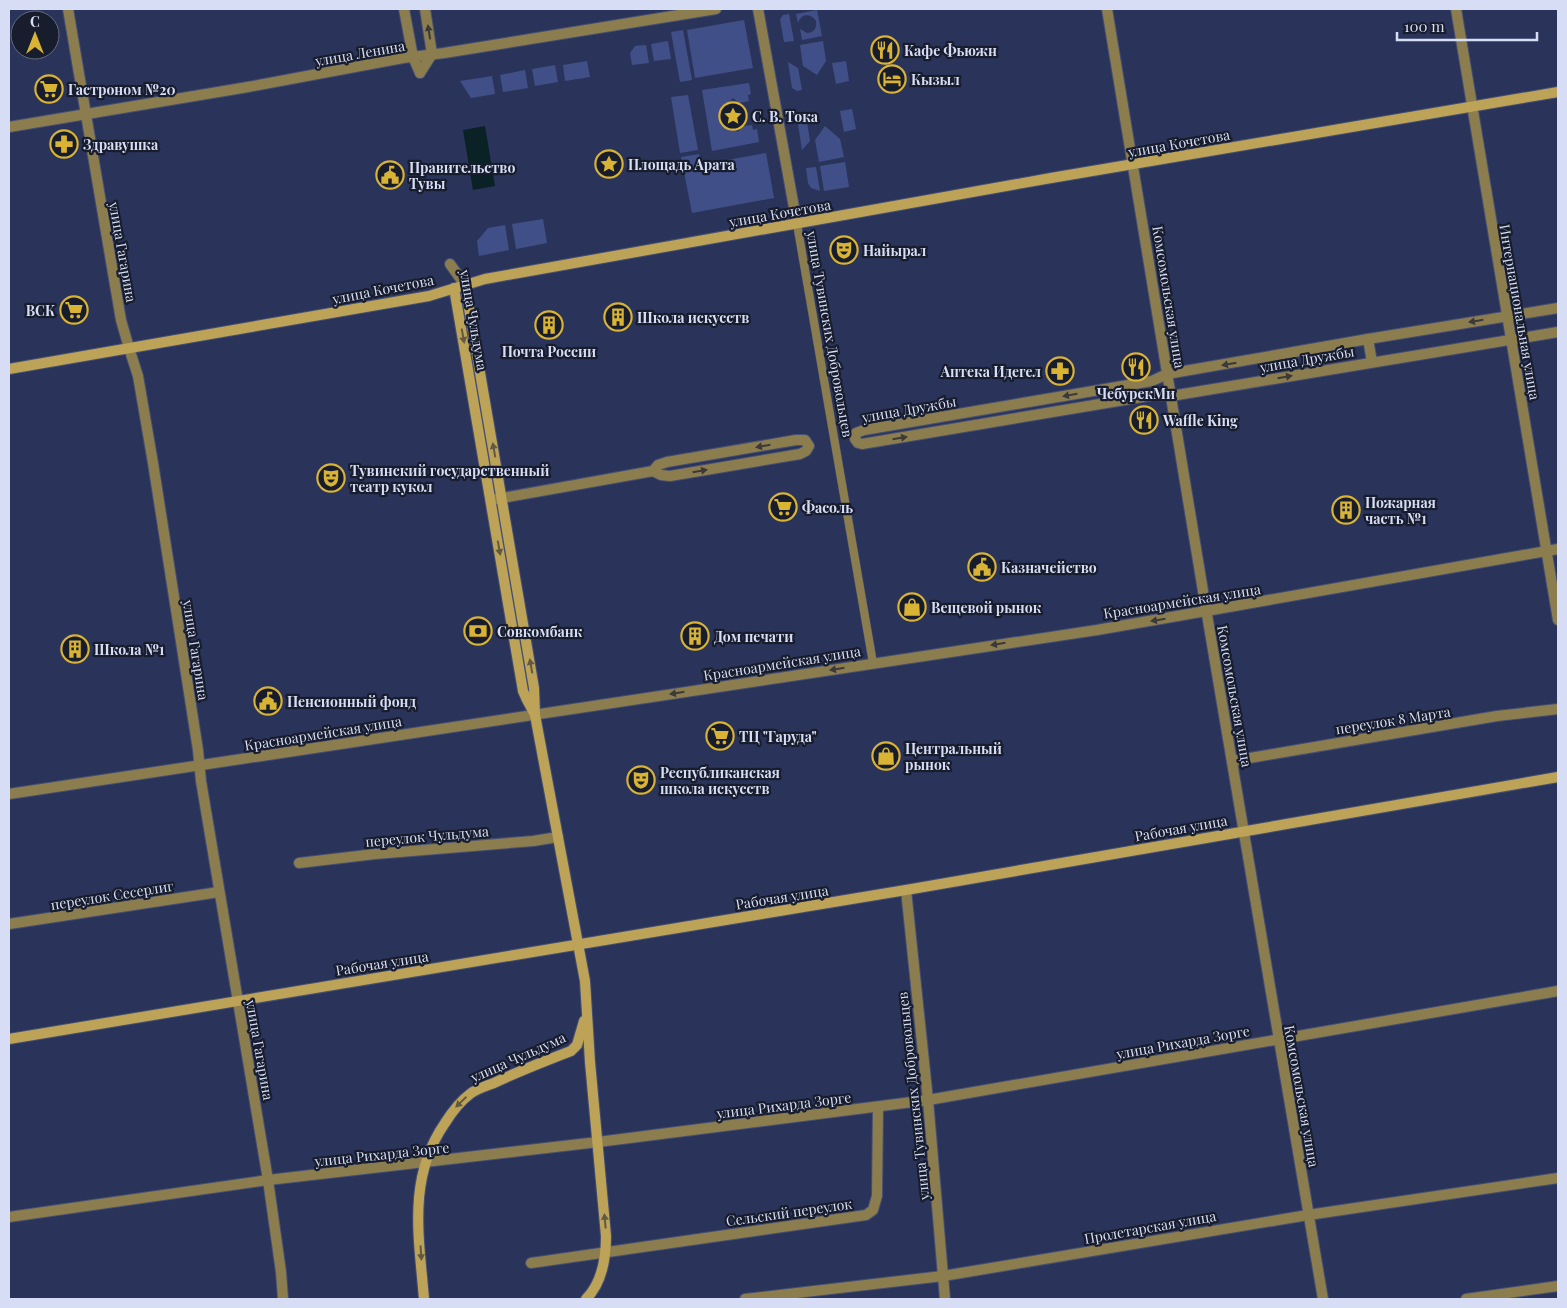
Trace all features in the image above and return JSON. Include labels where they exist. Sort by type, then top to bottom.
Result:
[{"type":"main road","name":"улица Кочетова","points":[[9,369],[429,296],[485,278],[1558,92]]},
{"type":"main road","name":"улица Чульдума","points":[[460,287],[502,498],[534,688],[535,715],[579,944],[587,1006],[606,1252],[600,1278],[586,1299]]},
{"type":"main road","name":"улица Чульдума","points":[[460,287],[491,500],[523,691],[535,715]]},
{"type":"main road","name":"Рабочая улица","points":[[9,1039],[906,890],[1558,777]]},
{"type":"main road","name":"улица Чульдума","points":[[424,1299],[418,1210],[419,1186],[425,1163],[439,1132],[455,1108],[470,1093],[571,1051],[577,1046],[582,1033],[587,1006]]},
{"type":"main road","points":[[571,1051],[584,1056],[590,1062]]},
{"type":"street","name":"улица Гагарина","points":[[68,9],[121,320],[135,363],[150,444],[219,892],[268,1180],[283,1299]]},
{"type":"street","points":[[404,9],[413,57],[420,73],[432,54],[425,9]]},
{"type":"street","name":"улица Ленина","points":[[9,127],[413,57],[716,9]]},
{"type":"street","name":"улица Тувинских Добровольцев","points":[[758,9],[873,663]]},
{"type":"street","name":"Комсомольская улица","points":[[1107,9],[1170,396],[1323,1299]]},
{"type":"street","name":"Интернациональная улица","points":[[1456,9],[1558,620]]},
{"type":"street","name":"улица Дружбы","points":[[1558,308],[1167,374],[1152,381],[861,431],[856,433],[855,438],[858,443],[862,444],[1154,395],[1170,396],[1558,332]]},
{"type":"street","points":[[1368,339],[1372,362]]},
{"type":"street","points":[[945,417],[948,430]]},
{"type":"street","points":[[491,500],[653,471],[661,475],[670,476],[800,454],[806,451],[809,446],[805,440],[796,440],[667,462],[658,465],[653,471]]},
{"type":"street","name":"Красноармейская улица","points":[[9,794],[1206,611],[1558,549]]},
{"type":"street","name":"переулок 8 Марта","points":[[1232,761],[1497,716],[1558,709]]},
{"type":"street","name":"переулок Чульдума","points":[[299,864],[375,854],[524,842],[558,837]]},
{"type":"street","name":"улица Тувинских Добровольцев","points":[[906,890],[928,1100],[945,1299]]},
{"type":"street","name":"переулок Сесерлиг","points":[[9,924],[219,892]]},
{"type":"street","name":"улица Рихарда Зорге","points":[[9,1217],[268,1180],[425,1163],[928,1100],[1558,991]]},
{"type":"street","name":"Сельский переулок","points":[[606,1252],[866,1215],[873,1210],[877,1196],[878,1107]]},
{"type":"street","name":"Пролетарская улица","points":[[745,1299],[943,1276],[1308,1215],[1558,1178]]},
{"type":"street","points":[[531,1263],[606,1252]]},
{"type":"street","points":[[1466,1299],[1558,1286]]},
{"type":"shaded area","points":[[817,10],[822,36],[802,40],[800,29],[807,33],[812,32],[816,26],[816,21],[809,15],[806,15],[801,17],[798,23],[796,14]]},
{"type":"shaded area","points":[[789,14],[794,41],[784,42],[780,19],[783,15]]},
{"type":"shaded area","points":[[744,20],[753,68],[695,78],[687,30]]},
{"type":"shaded area","points":[[683,30],[692,80],[680,82],[671,32]]},
{"type":"shaded area","points":[[668,41],[671,59],[654,61],[651,44]]},
{"type":"shaded area","points":[[823,41],[826,61],[817,75],[803,66],[800,45]]},
{"type":"shaded area","points":[[646,45],[649,63],[632,65],[630,53],[635,46]]},
{"type":"shaded area","points":[[587,61],[590,77],[565,81],[563,65]]},
{"type":"shaded area","points":[[846,61],[849,81],[836,84],[832,63]]},
{"type":"shaded area","points":[[788,62],[798,68],[802,90],[797,91],[792,88]]},
{"type":"shaded area","points":[[555,65],[558,82],[535,86],[532,69]]},
{"type":"shaded area","points":[[525,70],[528,88],[503,92],[500,75]]},
{"type":"shaded area","points":[[492,76],[495,94],[471,98],[460,81]]},
{"type":"shaded area","points":[[749,83],[751,94],[748,95],[749,101],[739,103],[733,98],[728,104],[722,106],[723,112],[718,118],[725,123],[726,129],[732,128],[738,132],[743,126],[752,125],[753,130],[757,129],[759,142],[712,151],[702,90]]},
{"type":"shaded area","points":[[688,95],[698,150],[680,153],[671,97]]},
{"type":"shaded area","points":[[852,109],[856,129],[844,132],[840,111]]},
{"type":"shaded area","points":[[806,116],[810,141],[802,150],[797,118]]},
{"type":"shaded area","points":[[485,126],[495,186],[473,190],[463,130]]},
{"type":"shaded area","points":[[825,126],[840,139],[844,157],[819,162],[815,140]]},
{"type":"shaded area","points":[[766,153],[774,198],[692,213],[681,157],[699,154],[701,165]]},
{"type":"shaded area","points":[[845,162],[849,187],[824,191],[820,166]]},
{"type":"shaded area","points":[[816,167],[820,191],[811,188],[808,183],[806,168]]},
{"type":"shaded area","points":[[543,219],[547,243],[516,249],[512,224]]},
{"type":"shaded area","points":[[505,225],[509,250],[479,256],[477,241],[488,228]]},
{"type":"place","name":"Кафе Фьюжн","points":[[885,50]]},
{"type":"place","name":"Кызыл","points":[[892,79]]},
{"type":"place","name":"Гастроном №20","points":[[49,89]]},
{"type":"place","name":"С. В. Тока","points":[[733,116]]},
{"type":"place","name":"Здравушка","points":[[64,144]]},
{"type":"place","name":"Площадь Арата","points":[[609,164]]},
{"type":"place","name":"Правительство Тувы","points":[[390,175]]},
{"type":"place","name":"Найырал","points":[[844,250]]},
{"type":"place","name":"ВСК","points":[[74,310]]},
{"type":"place","name":"Школа искусств","points":[[618,317]]},
{"type":"place","name":"Почта России","points":[[549,325]]},
{"type":"place","name":"ЧебурекМи","points":[[1136,367]]},
{"type":"place","name":"Аптека Идегел","points":[[1060,371]]},
{"type":"place","name":"Waffle King","points":[[1144,420]]},
{"type":"place","name":"Тувинский государственный театр кукол","points":[[331,478]]},
{"type":"place","name":"Фасоль","points":[[783,507]]},
{"type":"place","name":"Пожарная часть №1","points":[[1346,510]]},
{"type":"place","name":"Казначейство","points":[[982,567]]},
{"type":"place","name":"Вещевой рынок","points":[[912,607]]},
{"type":"place","name":"Совкомбанк","points":[[478,631]]},
{"type":"place","name":"Дом печати","points":[[695,636]]},
{"type":"place","name":"Школа №1","points":[[75,649]]},
{"type":"place","name":"Пенсионный фонд","points":[[268,701]]},
{"type":"place","name":"ТЦ \"Гаруда\"","points":[[720,736]]},
{"type":"place","name":"Центральный рынок","points":[[886,756]]},
{"type":"place","name":"Республиканская школа искусств","points":[[641,780]]}]
